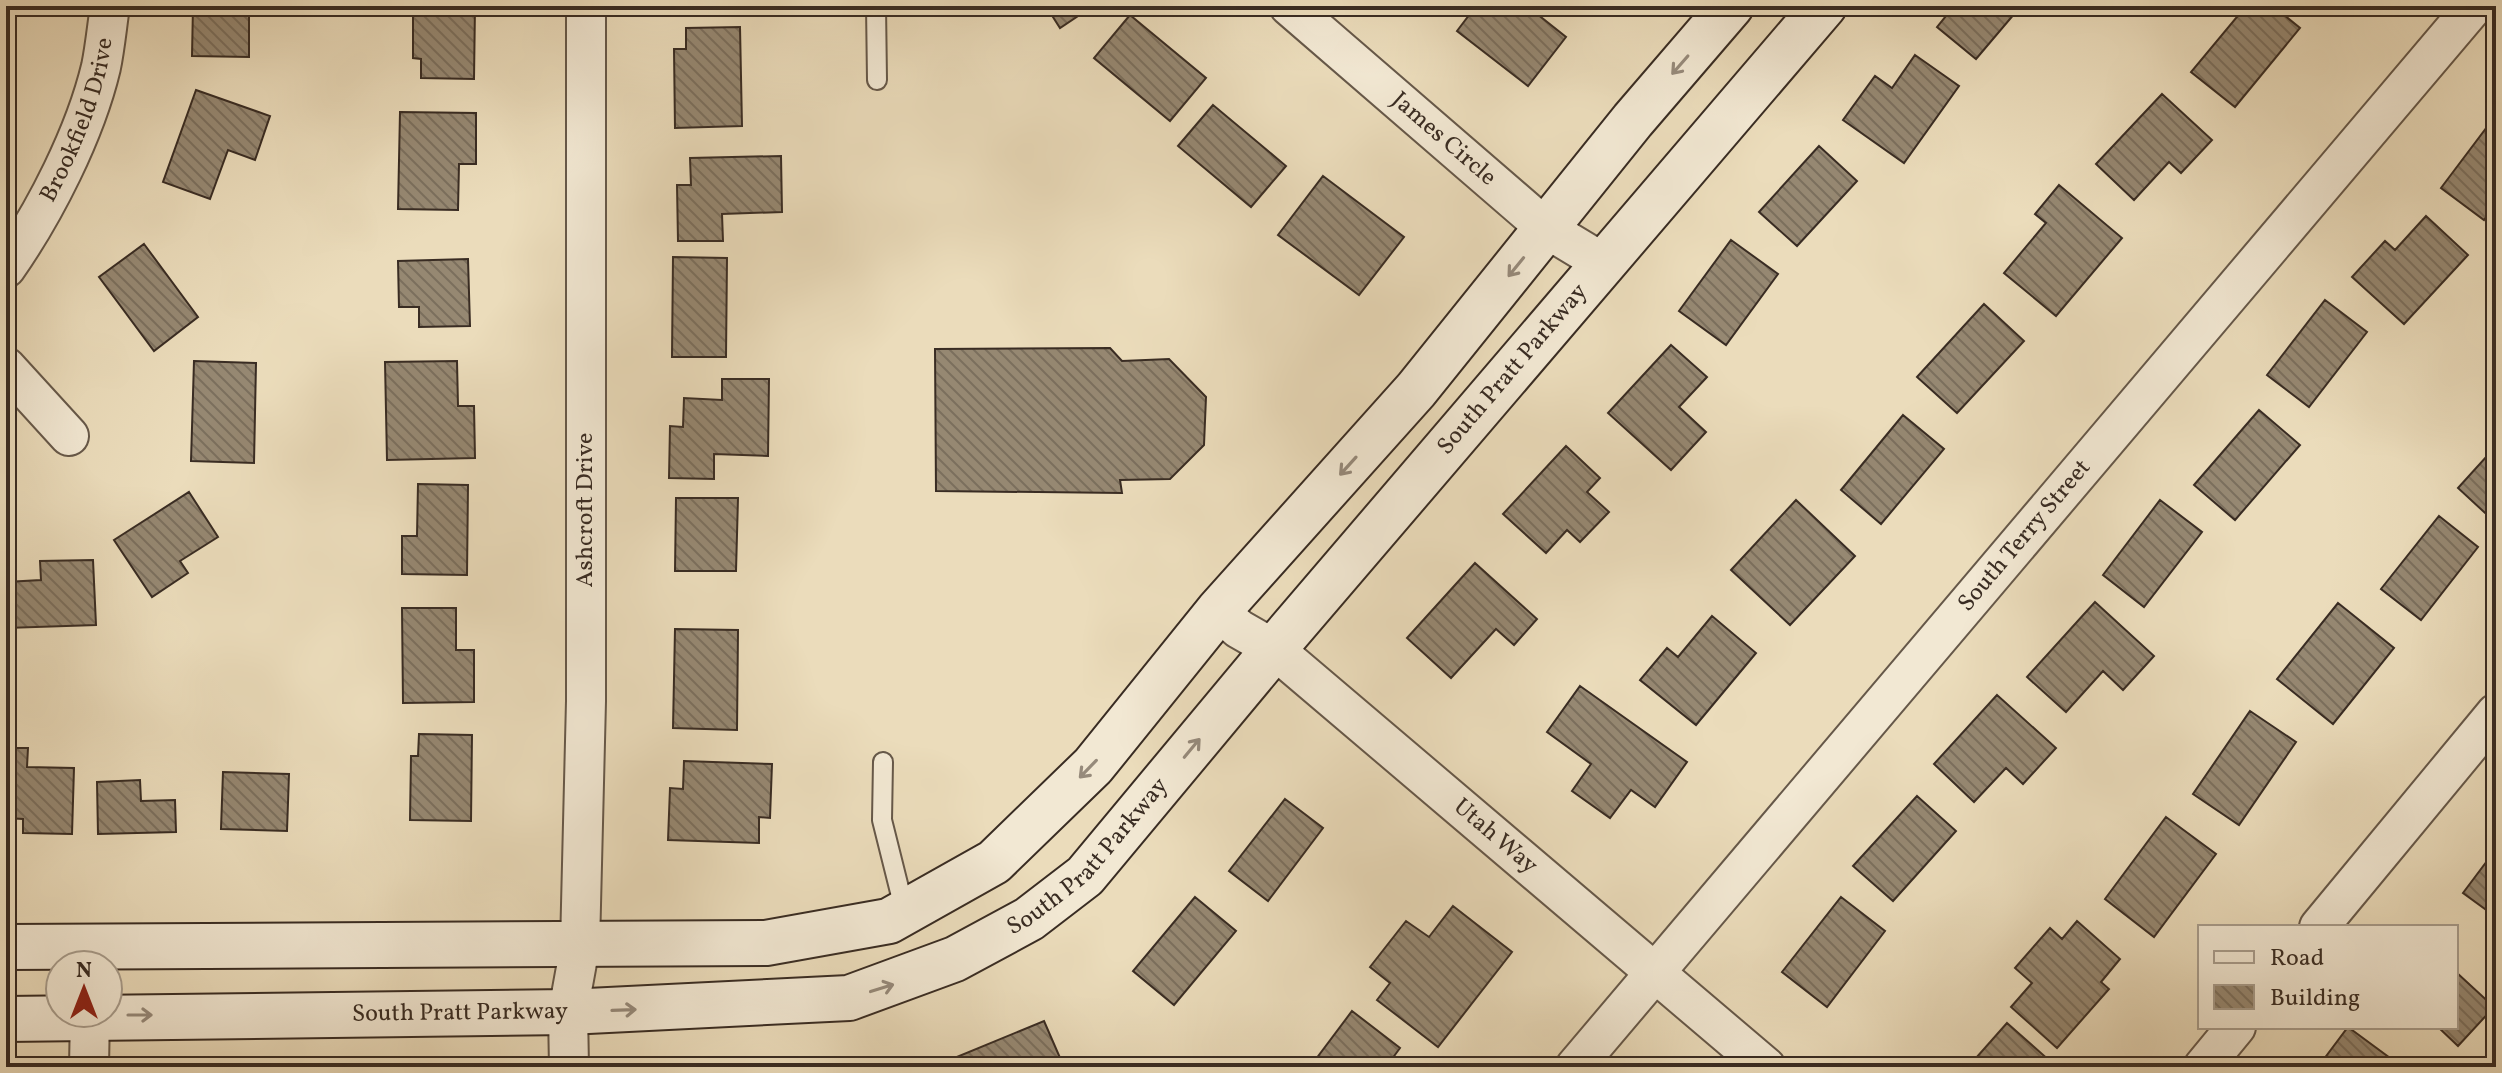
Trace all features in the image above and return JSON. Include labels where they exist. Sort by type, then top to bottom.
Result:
[{"type":"street","name":"Brookfield Drive","points":[[6,268],[23,243],[83,124],[101,67],[110,6]]},
{"type":"street","name":"Ashcroft Drive","points":[[569,1067],[568,1012],[580,946],[586,701],[586,6]]},
{"type":"street","name":"James Circle","points":[[1289,6],[1547,229],[1605,264]]},
{"type":"street","points":[[124,954],[766,943],[889,921],[994,862],[1093,766],[1218,611],[1416,390],[1731,6]]},
{"type":"street","name":"South Pratt Parkway","points":[[124,1014],[568,1012],[849,998],[955,959],[1029,919],[1085,876],[1274,649],[1824,6]]},
{"type":"street","name":"South Terry Street","points":[[1575,1067],[2474,6]]},
{"type":"street","points":[[6,367],[69,436]]},
{"type":"street","name":"Utah Way","points":[[1218,611],[1239,629],[1274,649],[1766,1067]]},
{"type":"street","points":[[2321,925],[2496,713]]},
{"type":"street","points":[[6,947],[44,951]]},
{"type":"street","name":"South Pratt Parkway","points":[[6,1019],[44,1017]]},
{"type":"street","points":[[89,1067],[90,1029]]},
{"type":"street","points":[[2203,1067],[2234,1029]]},
{"type":"lane","points":[[876,6],[877,80]]},
{"type":"lane","points":[[883,762],[882,820],[905,912]]},
{"type":"building","points":[[193,6],[249,6],[249,57],[192,56]]},
{"type":"building","points":[[413,6],[475,6],[474,79],[421,78],[421,59],[413,58]]},
{"type":"building","points":[[1046,6],[1093,6],[1060,28]]},
{"type":"building","points":[[1476,6],[1527,6],[1566,37],[1528,86],[1457,31]]},
{"type":"building","points":[[1954,6],[2021,6],[1976,59],[1937,27]]},
{"type":"building","points":[[2246,6],[2273,6],[2300,28],[2235,107],[2191,72]]},
{"type":"building","points":[[1130,15],[1206,78],[1170,121],[1094,58]]},
{"type":"building","points":[[740,27],[742,126],[675,128],[674,49],[686,49],[686,28]]},
{"type":"building","points":[[1915,55],[1959,86],[1904,163],[1843,120],[1875,76],[1892,88]]},
{"type":"building","points":[[196,90],[270,116],[255,160],[228,150],[210,199],[163,182]]},
{"type":"building","points":[[2162,94],[2212,140],[2181,173],[2169,162],[2134,200],[2096,164]]},
{"type":"building","points":[[1213,105],[1286,166],[1251,207],[1178,146]]},
{"type":"building","points":[[400,112],[476,113],[476,164],[459,164],[458,210],[398,209]]},
{"type":"building","points":[[2496,115],[2496,204],[2484,220],[2441,188]]},
{"type":"building","points":[[1819,146],[1857,181],[1797,246],[1759,212]]},
{"type":"building","points":[[781,156],[782,212],[722,214],[723,241],[678,241],[677,185],[691,185],[690,158]]},
{"type":"building","points":[[1323,176],[1404,237],[1359,295],[1278,235]]},
{"type":"building","points":[[2059,185],[2122,238],[2056,316],[2004,273],[2046,223],[2035,214]]},
{"type":"building","points":[[2426,216],[2468,255],[2404,324],[2352,277],[2385,241],[2395,250]]},
{"type":"building","points":[[1731,240],[1778,274],[1726,345],[1679,311]]},
{"type":"building","points":[[144,244],[198,317],[154,351],[99,277]]},
{"type":"building","points":[[673,257],[727,258],[726,357],[672,357]]},
{"type":"building","points":[[468,259],[470,326],[419,327],[419,307],[399,307],[398,261]]},
{"type":"building","points":[[2325,300],[2367,332],[2309,407],[2267,375]]},
{"type":"building","points":[[1984,304],[2024,341],[1957,413],[1917,377]]},
{"type":"building","points":[[1671,345],[1707,377],[1679,407],[1706,432],[1671,470],[1608,413]]},
{"type":"building","points":[[1110,348],[1122,361],[1169,359],[1206,397],[1204,445],[1170,479],[1120,480],[1122,493],[936,491],[935,349]]},
{"type":"building","points":[[194,361],[256,363],[254,463],[191,461]]},
{"type":"building","points":[[457,361],[458,406],[474,406],[475,458],[387,460],[385,362]]},
{"type":"building","points":[[722,379],[769,379],[768,456],[714,454],[714,479],[669,478],[670,426],[683,427],[684,398],[722,400]]},
{"type":"building","points":[[2259,410],[2300,445],[2235,520],[2194,485]]},
{"type":"building","points":[[1903,415],[1944,449],[1881,524],[1841,490]]},
{"type":"building","points":[[1566,446],[1600,478],[1587,492],[1609,512],[1580,542],[1567,530],[1546,553],[1503,514]]},
{"type":"building","points":[[2496,446],[2496,523],[2458,488]]},
{"type":"building","points":[[418,484],[468,485],[467,575],[402,574],[402,536],[417,536]]},
{"type":"building","points":[[189,492],[218,537],[180,561],[188,573],[152,597],[114,540]]},
{"type":"building","points":[[676,498],[738,498],[736,571],[675,571]]},
{"type":"building","points":[[1796,500],[1855,556],[1790,625],[1731,570]]},
{"type":"building","points":[[2160,500],[2202,532],[2144,607],[2103,575]]},
{"type":"building","points":[[2439,516],[2478,547],[2421,620],[2381,589]]},
{"type":"building","points":[[93,560],[96,625],[6,628],[6,582],[41,580],[40,561]]},
{"type":"building","points":[[1475,563],[1537,619],[1514,645],[1496,629],[1451,678],[1407,638]]},
{"type":"building","points":[[2095,602],[2154,656],[2123,690],[2103,671],[2066,712],[2027,677]]},
{"type":"building","points":[[2338,603],[2394,648],[2333,724],[2277,679]]},
{"type":"building","points":[[402,608],[456,608],[456,650],[474,650],[474,702],[403,703]]},
{"type":"building","points":[[1712,616],[1756,653],[1696,725],[1640,680],[1667,648],[1678,657]]},
{"type":"building","points":[[675,629],[738,630],[737,730],[673,728]]},
{"type":"building","points":[[1580,686],[1687,762],[1655,807],[1631,790],[1610,818],[1572,791],[1591,764],[1547,732]]},
{"type":"building","points":[[1997,695],[2056,748],[2023,784],[2006,768],[1974,802],[1934,764]]},
{"type":"building","points":[[2250,711],[2296,742],[2239,825],[2193,794]]},
{"type":"building","points":[[419,734],[472,735],[471,821],[410,820],[411,756],[418,756]]},
{"type":"building","points":[[6,748],[28,748],[27,767],[74,768],[72,834],[23,833],[23,819],[6,818]]},
{"type":"building","points":[[684,761],[772,764],[770,818],[759,817],[759,843],[668,840],[670,788],[683,789]]},
{"type":"building","points":[[223,772],[289,774],[287,831],[221,829]]},
{"type":"building","points":[[140,780],[141,801],[175,800],[176,832],[98,834],[97,782]]},
{"type":"building","points":[[1917,796],[1956,831],[1893,901],[1853,866]]},
{"type":"building","points":[[1285,799],[1323,828],[1268,901],[1229,871]]},
{"type":"building","points":[[2166,817],[2216,854],[2154,937],[2105,899]]},
{"type":"building","points":[[2496,849],[2496,917],[2463,893]]},
{"type":"building","points":[[1195,897],[1236,931],[1174,1005],[1133,971]]},
{"type":"building","points":[[1841,897],[1885,931],[1827,1007],[1782,972]]},
{"type":"building","points":[[1453,906],[1512,952],[1438,1047],[1377,1000],[1390,983],[1370,967],[1406,921],[1429,937]]},
{"type":"building","points":[[2077,921],[2120,959],[2101,982],[2109,989],[2057,1048],[2011,1007],[2032,983],[2015,968],[2050,928],[2062,939]]},
{"type":"building","points":[[2458,974],[2494,1007],[2458,1046],[2440,1029],[2458,1029]]},
{"type":"building","points":[[1352,1011],[1400,1048],[1386,1067],[1310,1067]]},
{"type":"building","points":[[1044,1021],[1064,1067],[935,1066]]},
{"type":"building","points":[[2007,1023],[2050,1061],[2045,1067],[1968,1067]]},
{"type":"building","points":[[2346,1029],[2390,1058],[2383,1067],[2318,1067]]}]
